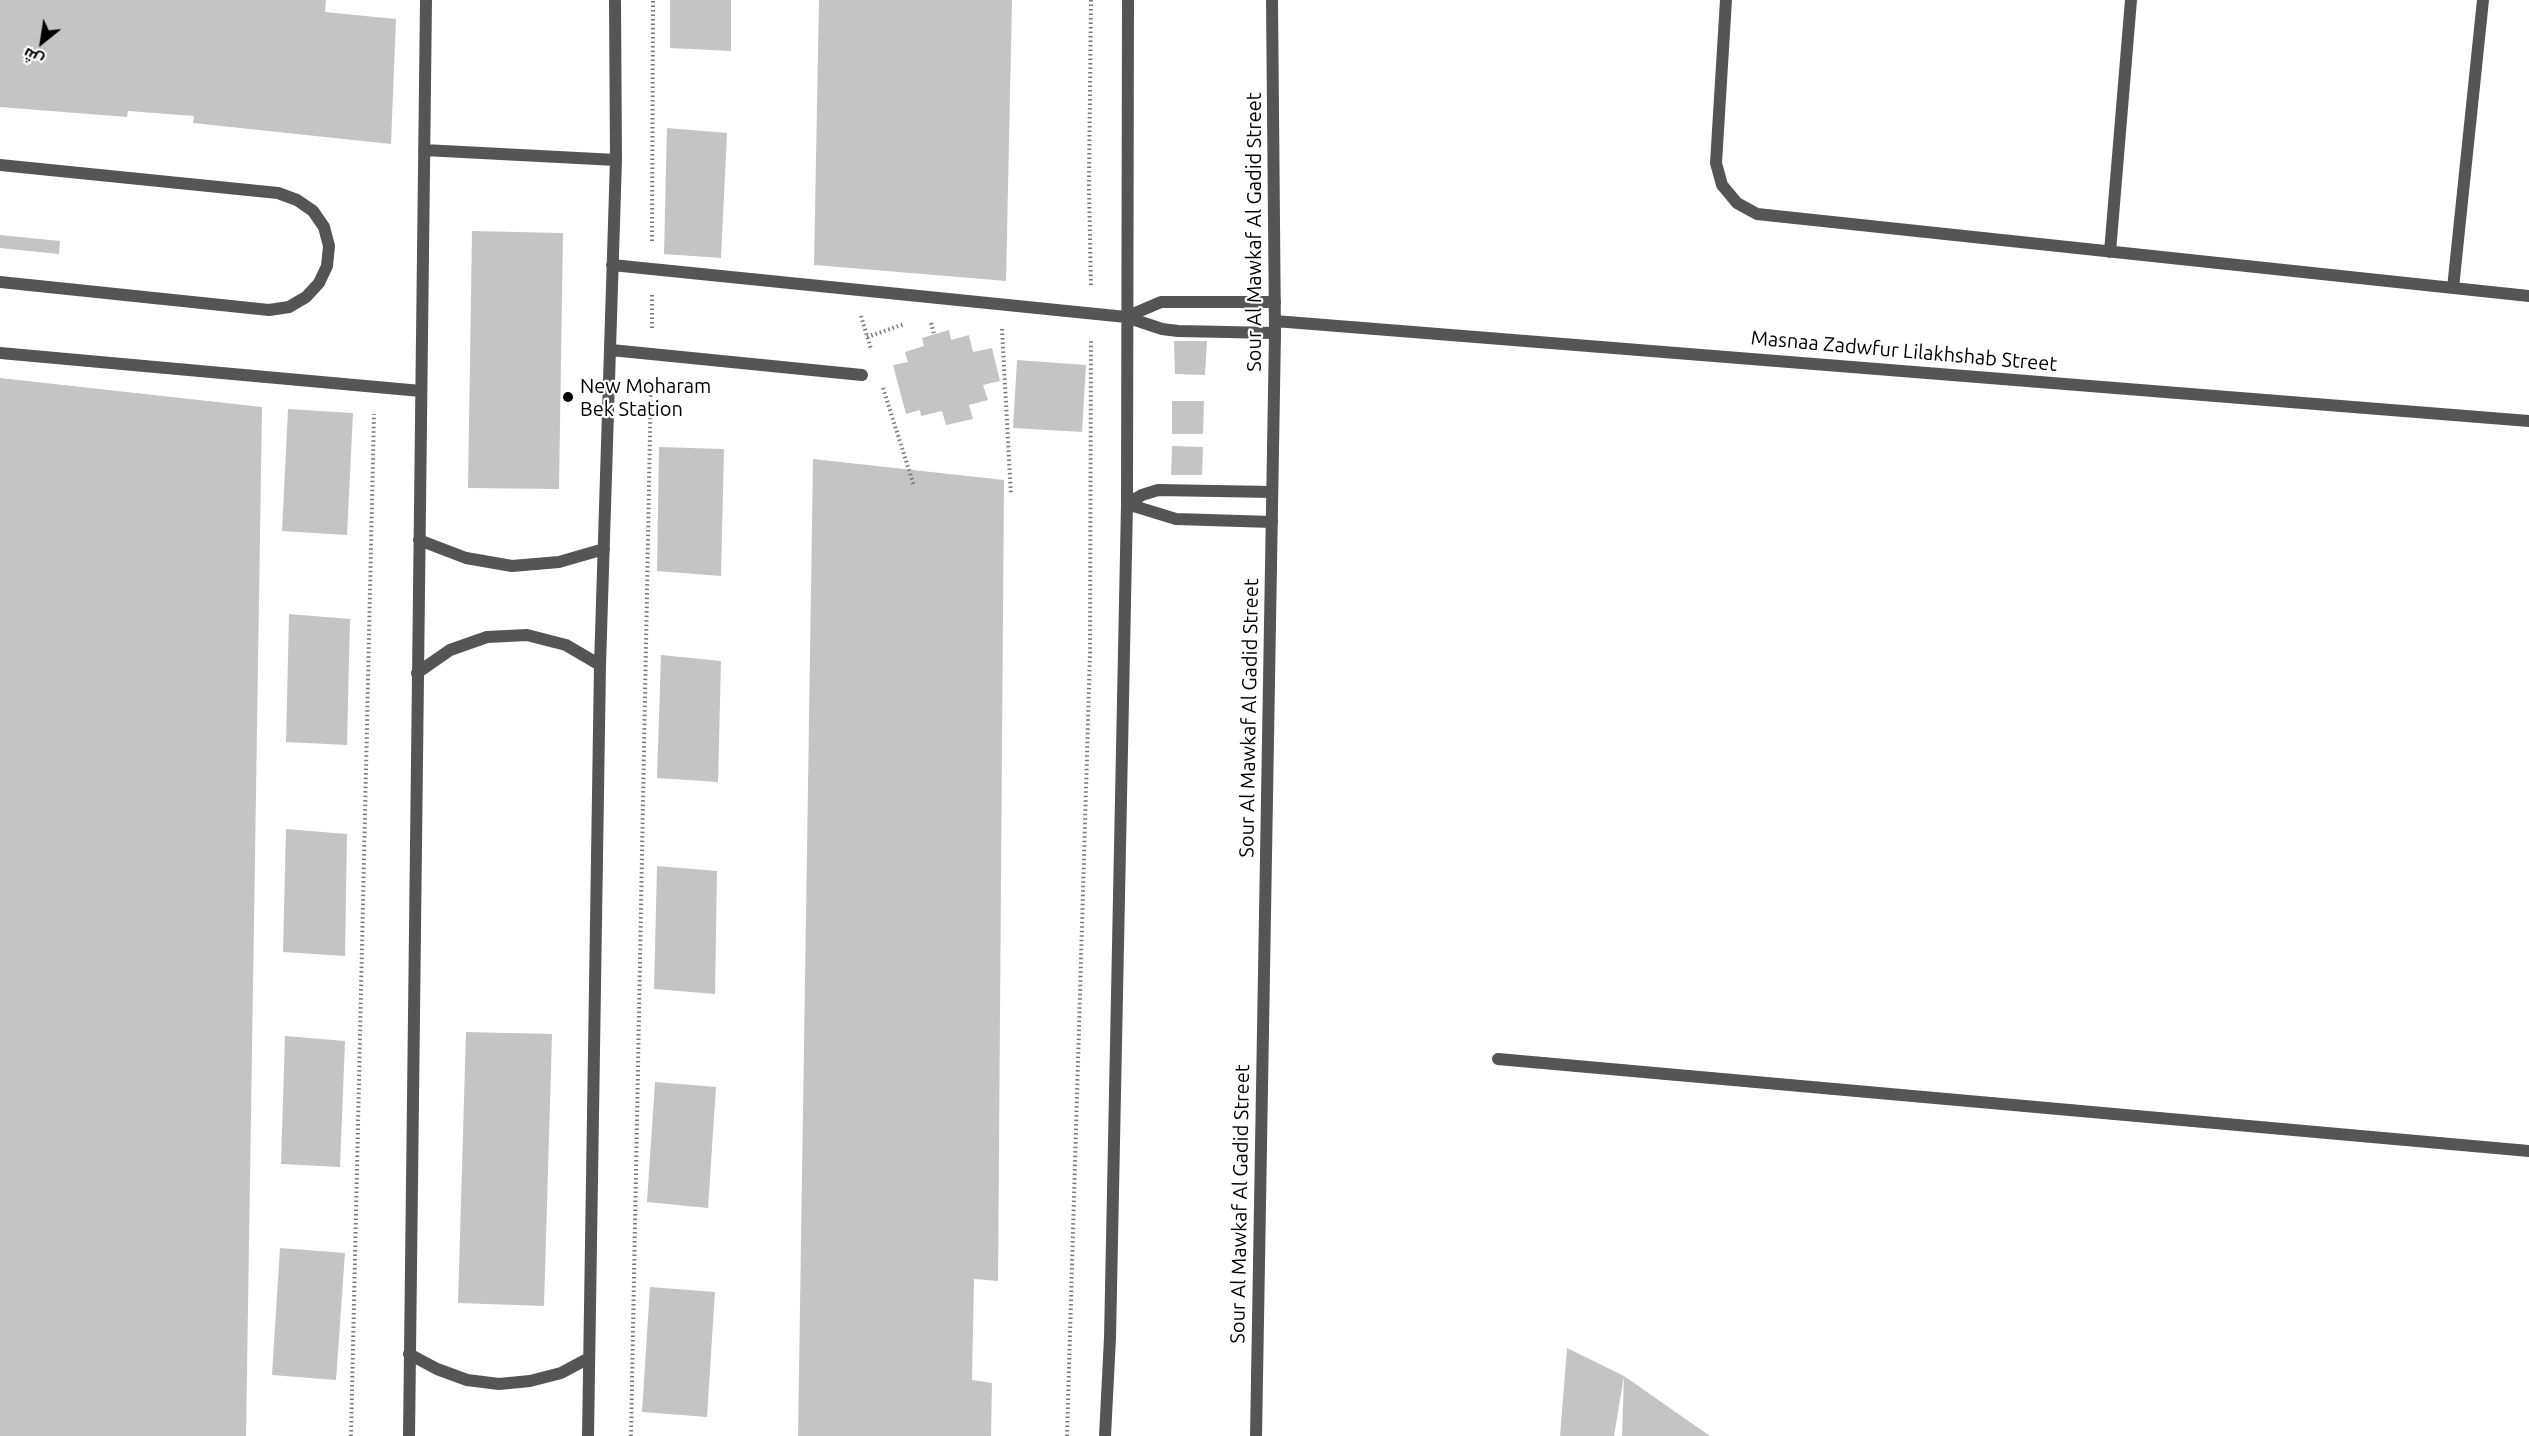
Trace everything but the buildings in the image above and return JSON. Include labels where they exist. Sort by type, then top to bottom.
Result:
[{"type":"street","points":[[409,1436],[426,0]]},
{"type":"street","points":[[588,1436],[600,665],[616,160],[615,0]]},
{"type":"street","points":[[1105,1436],[1110,1338],[1127,504],[1128,0]]},
{"type":"street","name":"Sour Al Mawkaf Al Gadid Street","points":[[1256,1436],[1275,327],[1272,0]]},
{"type":"street","points":[[1726,0],[1716,163],[1722,185],[1737,203],[1757,214],[2529,296]]},
{"type":"street","points":[[2110,252],[2131,0]]},
{"type":"street","points":[[2452,288],[2483,0]]},
{"type":"street","points":[[424,150],[616,160]]},
{"type":"street","points":[[0,165],[278,194],[297,200],[313,211],[324,227],[328,246],[327,266],[319,283],[297,302],[269,310],[0,282]]},
{"type":"street","points":[[612,266],[1126,317],[1161,302],[1275,302]]},
{"type":"street","name":"Masnaa Zadwfur Lilakhshab Street","points":[[1126,317],[1162,329],[1275,327],[2529,421]]},
{"type":"street","points":[[611,350],[862,375]]},
{"type":"street","points":[[0,353],[421,391]]},
{"type":"street","points":[[1127,504],[1142,495],[1175,488],[1272,492]]},
{"type":"street","points":[[1127,504],[1176,519],[1272,522]]},
{"type":"street","points":[[419,540],[466,558],[512,566],[559,562],[604,549]]},
{"type":"street","points":[[417,673],[450,650],[488,637],[527,635],[566,645],[600,665]]},
{"type":"street","points":[[1498,1059],[2529,1151]]},
{"type":"street","points":[[409,1354],[437,1369],[467,1380],[499,1384],[530,1381],[561,1373],[589,1358]]},
{"type":"path","points":[[631,1436],[651,354],[653,0]]},
{"type":"path","points":[[1067,1436],[1090,653],[1090,0]]},
{"type":"path","points":[[1000,305],[1011,495]]},
{"type":"path","points":[[351,1436],[375,387]]},
{"type":"place","name":"New Moharam Bek Station","points":[[568,397]]}]
